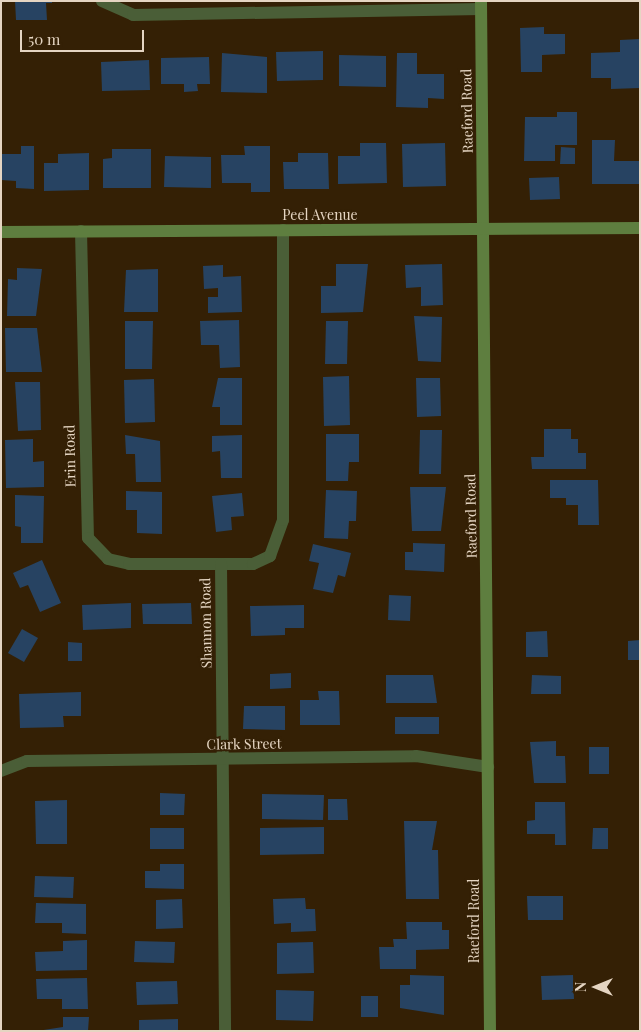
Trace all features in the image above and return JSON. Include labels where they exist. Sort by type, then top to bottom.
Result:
[{"type":"street","points":[[103,2],[133,15],[481,5]]},
{"type":"street","name":"Raeford Road","points":[[481,5],[490,1031]]},
{"type":"street","name":"Peel Avenue","points":[[1,232],[640,228]]},
{"type":"street","name":"Shannon Road","points":[[225,1031],[221,564],[253,564],[270,556],[283,520],[283,230]]},
{"type":"street","name":"Erin Road","points":[[81,231],[88,538],[108,559],[129,564],[221,564]]},
{"type":"street","name":"Clark Street","points":[[1,771],[27,761],[223,760],[416,756],[488,767]]},
{"type":"building","points":[[15,1],[52,1],[52,3],[46,3],[47,20],[16,20]]},
{"type":"building","points":[[544,27],[544,34],[565,34],[565,54],[542,55],[542,72],[521,72],[520,28]]},
{"type":"building","points":[[640,39],[640,88],[611,89],[611,78],[591,78],[591,53],[620,52],[620,40]]},
{"type":"building","points":[[323,51],[323,80],[277,81],[276,52]]},
{"type":"building","points":[[222,53],[267,57],[267,93],[221,92]]},
{"type":"building","points":[[397,53],[417,53],[417,74],[444,74],[444,99],[428,98],[428,108],[396,107]]},
{"type":"building","points":[[339,55],[386,56],[386,87],[339,86]]},
{"type":"building","points":[[209,57],[210,84],[197,84],[198,91],[184,92],[184,84],[161,84],[161,58]]},
{"type":"building","points":[[149,60],[150,90],[102,91],[101,62]]},
{"type":"building","points":[[557,112],[577,112],[577,145],[555,145],[555,161],[524,161],[525,117],[557,117]]},
{"type":"building","points":[[592,140],[615,140],[614,161],[640,161],[640,184],[592,184]]},
{"type":"building","points":[[360,143],[386,143],[387,183],[338,184],[338,156],[360,156]]},
{"type":"building","points":[[445,143],[446,186],[403,187],[402,144]]},
{"type":"building","points":[[21,146],[34,146],[34,189],[16,188],[16,181],[1,180],[1,154],[21,154]]},
{"type":"building","points":[[244,146],[270,146],[270,192],[251,192],[251,183],[222,183],[221,155],[245,155]]},
{"type":"building","points":[[561,147],[575,148],[575,164],[560,164]]},
{"type":"building","points":[[112,149],[151,149],[151,188],[103,188],[103,159],[112,158]]},
{"type":"building","points":[[89,153],[89,190],[44,191],[44,163],[58,163],[58,154]]},
{"type":"building","points":[[298,153],[328,153],[329,189],[284,189],[283,162],[298,162]]},
{"type":"building","points":[[165,156],[211,157],[211,188],[164,187]]},
{"type":"building","points":[[559,177],[560,199],[530,200],[529,178]]},
{"type":"building","points":[[336,264],[368,264],[363,312],[321,313],[321,286],[336,286]]},
{"type":"building","points":[[442,264],[443,305],[421,306],[421,287],[406,288],[405,265]]},
{"type":"building","points":[[223,265],[223,277],[241,276],[242,312],[208,313],[208,297],[218,297],[218,288],[204,289],[203,266]]},
{"type":"building","points":[[17,268],[42,269],[36,316],[7,316],[8,279],[17,280]]},
{"type":"building","points":[[158,269],[158,312],[124,312],[126,270]]},
{"type":"building","points":[[414,316],[442,317],[441,362],[418,361]]},
{"type":"building","points":[[239,320],[240,367],[220,368],[219,345],[201,345],[200,321]]},
{"type":"building","points":[[125,321],[153,321],[152,369],[125,369]]},
{"type":"building","points":[[326,321],[348,321],[347,364],[325,364]]},
{"type":"building","points":[[5,328],[37,328],[42,372],[6,372]]},
{"type":"building","points":[[349,376],[350,425],[324,426],[323,377]]},
{"type":"building","points":[[218,378],[242,378],[242,425],[220,425],[220,407],[212,407]]},
{"type":"building","points":[[416,378],[440,378],[441,416],[417,417]]},
{"type":"building","points":[[154,379],[155,422],[125,423],[124,380]]},
{"type":"building","points":[[15,382],[40,382],[41,430],[18,431]]},
{"type":"building","points":[[544,429],[571,429],[571,439],[578,439],[578,453],[586,453],[586,469],[532,469],[531,457],[544,457]]},
{"type":"building","points":[[420,430],[442,430],[441,474],[419,474]]},
{"type":"building","points":[[326,434],[359,434],[359,462],[349,462],[348,481],[326,481]]},
{"type":"building","points":[[125,435],[160,441],[161,482],[136,482],[135,454],[126,454]]},
{"type":"building","points":[[242,435],[242,478],[221,478],[220,451],[212,452],[212,436]]},
{"type":"building","points":[[33,439],[33,462],[44,461],[44,487],[6,488],[5,440]]},
{"type":"building","points":[[550,480],[598,480],[599,525],[578,525],[578,505],[566,505],[566,498],[550,498]]},
{"type":"building","points":[[410,487],[446,487],[441,531],[412,531]]},
{"type":"building","points":[[326,490],[357,491],[356,521],[349,521],[348,539],[324,538]]},
{"type":"building","points":[[126,491],[162,492],[162,534],[137,533],[137,510],[126,510]]},
{"type":"building","points":[[242,493],[244,516],[231,517],[232,530],[216,532],[212,496]]},
{"type":"building","points":[[15,495],[44,496],[43,543],[21,543],[21,527],[15,526]]},
{"type":"building","points":[[413,543],[445,544],[444,572],[405,570],[405,552],[413,552]]},
{"type":"building","points":[[313,544],[351,553],[345,577],[338,575],[333,593],[313,589],[319,563],[309,561]]},
{"type":"building","points":[[42,560],[61,603],[40,612],[28,585],[20,588],[13,573]]},
{"type":"building","points":[[389,595],[411,596],[410,621],[388,620]]},
{"type":"building","points":[[131,603],[131,628],[83,630],[82,605]]},
{"type":"building","points":[[191,603],[192,624],[143,624],[142,604]]},
{"type":"building","points":[[304,605],[304,628],[285,628],[285,635],[251,636],[250,606]]},
{"type":"building","points":[[22,629],[38,638],[24,662],[8,653]]},
{"type":"building","points":[[547,631],[548,657],[526,657],[526,632]]},
{"type":"building","points":[[640,640],[640,660],[628,660],[628,641]]},
{"type":"building","points":[[68,642],[82,643],[82,661],[68,661]]},
{"type":"building","points":[[291,673],[291,688],[270,689],[270,674]]},
{"type":"building","points":[[386,675],[433,675],[437,703],[386,703]]},
{"type":"building","points":[[532,675],[561,676],[561,694],[531,694]]},
{"type":"building","points":[[318,691],[339,691],[340,725],[300,725],[300,700],[319,700]]},
{"type":"building","points":[[81,692],[81,716],[63,716],[64,727],[20,728],[19,694]]},
{"type":"building","points":[[244,706],[285,706],[285,730],[243,729]]},
{"type":"building","points":[[395,717],[439,717],[439,734],[395,734]]},
{"type":"building","points":[[556,741],[556,756],[565,756],[566,783],[534,783],[530,742]]},
{"type":"building","points":[[589,747],[609,747],[609,774],[589,774]]},
{"type":"building","points":[[160,793],[185,794],[184,815],[160,815]]},
{"type":"building","points":[[262,794],[324,795],[323,820],[262,819]]},
{"type":"building","points":[[328,799],[347,799],[348,820],[328,820]]},
{"type":"building","points":[[67,800],[67,844],[36,844],[35,801]]},
{"type":"building","points":[[535,802],[565,802],[566,845],[555,845],[555,834],[527,834],[527,821],[535,820]]},
{"type":"building","points":[[404,821],[437,821],[432,850],[438,850],[439,899],[406,899]]},
{"type":"building","points":[[324,827],[324,854],[260,855],[260,828]]},
{"type":"building","points":[[150,828],[184,828],[184,849],[150,849]]},
{"type":"building","points":[[593,828],[608,828],[608,849],[592,849]]},
{"type":"building","points":[[160,864],[184,864],[184,889],[145,888],[145,871],[160,871]]},
{"type":"building","points":[[35,876],[74,877],[73,898],[34,897]]},
{"type":"building","points":[[527,896],[563,896],[563,920],[528,920]]},
{"type":"building","points":[[305,898],[306,909],[315,909],[316,931],[291,932],[291,923],[274,924],[273,899]]},
{"type":"building","points":[[182,899],[183,928],[156,929],[156,900]]},
{"type":"building","points":[[36,903],[86,904],[86,934],[62,933],[62,923],[35,923]]},
{"type":"building","points":[[406,922],[442,922],[442,930],[449,930],[449,949],[416,950],[416,969],[380,969],[379,947],[394,947],[393,939],[407,939]]},
{"type":"building","points":[[87,940],[87,970],[36,971],[35,952],[63,951],[63,941]]},
{"type":"building","points":[[135,941],[175,942],[174,963],[134,962]]},
{"type":"building","points":[[313,942],[314,973],[277,974],[277,943]]},
{"type":"building","points":[[410,975],[444,976],[444,1015],[400,1008],[400,985],[410,985]]},
{"type":"building","points":[[573,975],[574,999],[542,1000],[541,976]]},
{"type":"building","points":[[87,978],[88,1009],[62,1009],[62,999],[37,999],[36,979]]},
{"type":"building","points":[[177,981],[178,1004],[137,1005],[136,982]]},
{"type":"building","points":[[276,990],[314,991],[313,1021],[276,1020]]},
{"type":"building","points":[[361,996],[378,996],[378,1017],[361,1017]]},
{"type":"building","points":[[63,1017],[89,1017],[88,1031],[37,1031],[63,1027]]},
{"type":"building","points":[[178,1019],[178,1031],[139,1031],[139,1020]]}]
